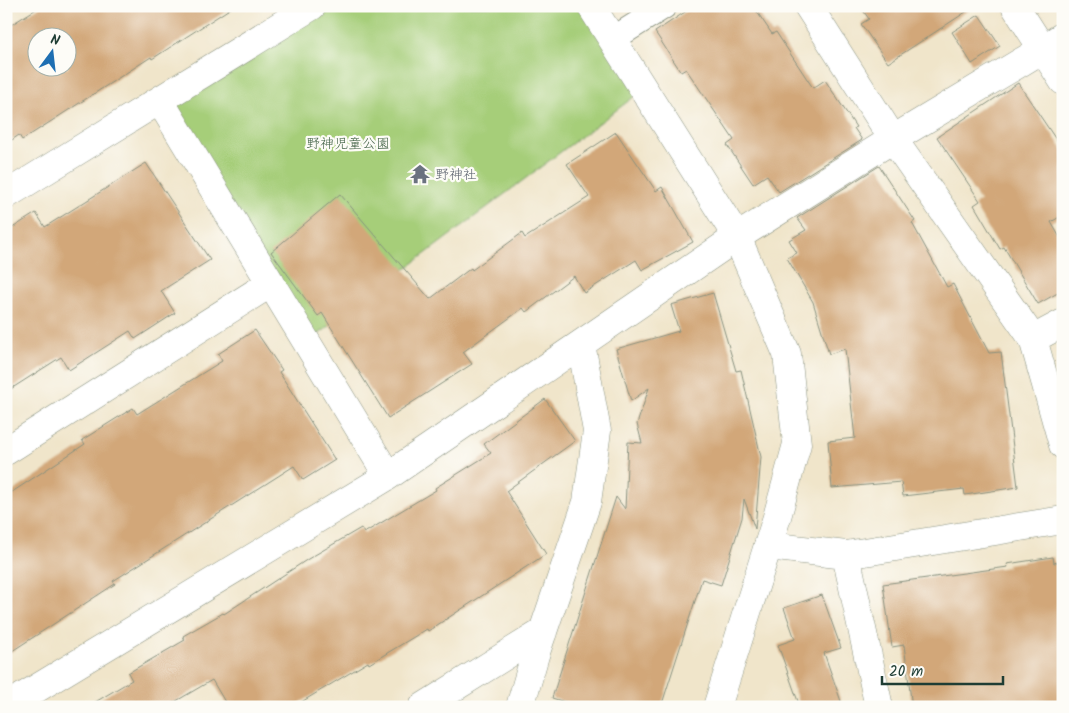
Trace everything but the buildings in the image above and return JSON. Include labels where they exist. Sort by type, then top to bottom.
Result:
[{"type":"street","points":[[6,195],[312,6]]},
{"type":"street","points":[[591,6],[737,237],[787,354],[797,444],[768,546],[717,707]]},
{"type":"street","points":[[808,6],[893,139],[1033,339],[1063,445]]},
{"type":"street","points":[[1016,6],[1053,42],[1063,81]]},
{"type":"street","points":[[6,706],[388,476],[737,237],[1053,42]]},
{"type":"street","points":[[160,101],[388,476]]},
{"type":"street","points":[[6,451],[271,283]]},
{"type":"street","points":[[1033,339],[1063,323]]},
{"type":"street","points":[[520,707],[586,502],[597,431],[581,344]]},
{"type":"street","points":[[768,546],[846,555],[1063,520]]},
{"type":"street","points":[[846,555],[879,707]]},
{"type":"street","points":[[423,707],[543,632]]},
{"type":"lane","points":[[613,39],[666,6]]},
{"type":"green space","name":"野神児童公園","points":[[312,6],[588,6],[643,90],[307,343],[160,101]]},
{"type":"place","name":"野神社","points":[[420,174]]}]
